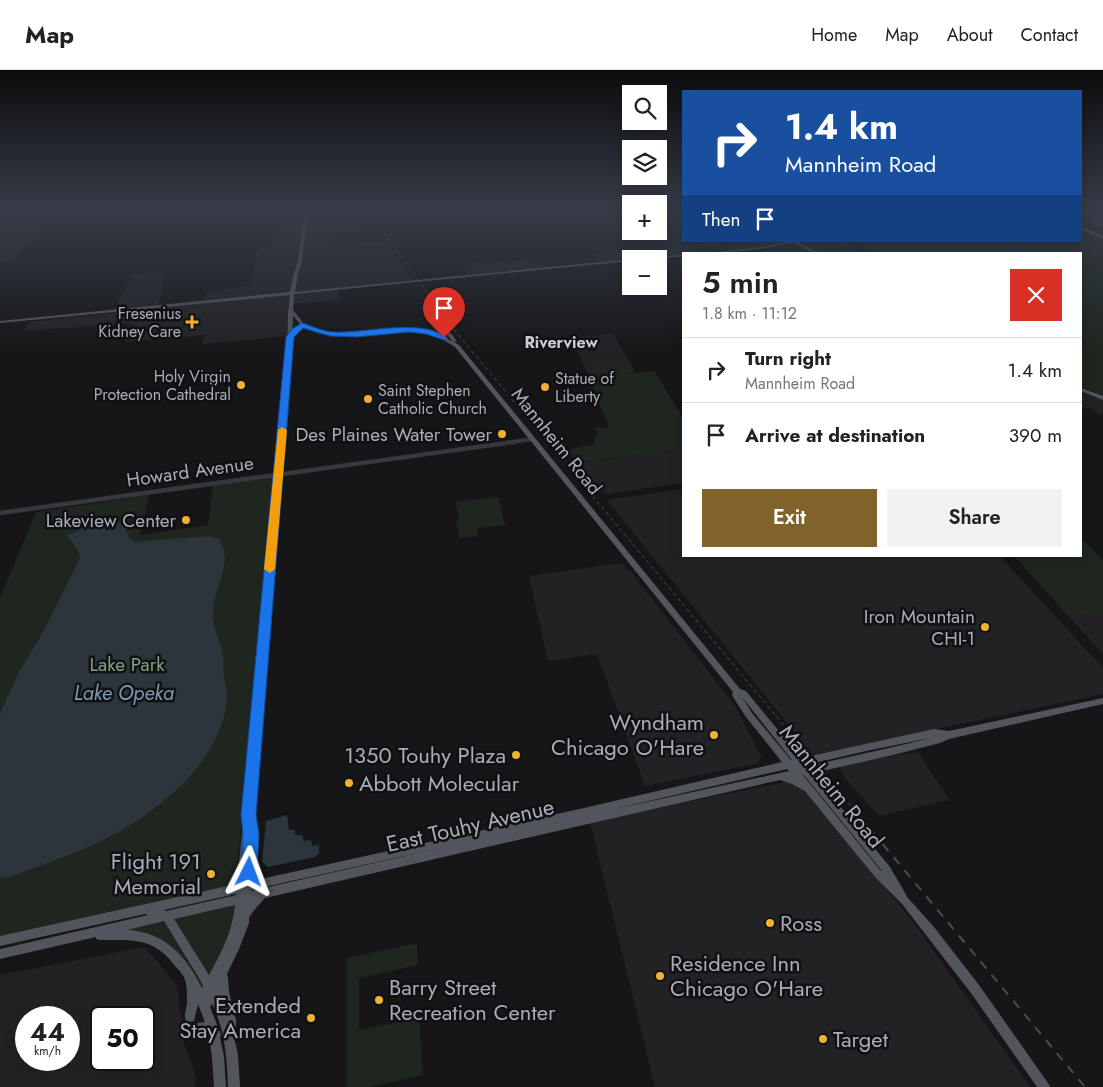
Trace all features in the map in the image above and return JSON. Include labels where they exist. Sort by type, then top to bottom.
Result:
[{"type":"main road","points":[[207,995],[231,944],[238,923],[244,893],[291,310],[301,269],[301,257]]},
{"type":"main road","points":[[0,322],[622,261]]},
{"type":"main road","points":[[295,319],[296,293]]},
{"type":"main road","points":[[291,310],[295,319]]},
{"type":"main road","name":"Mannheim Road","points":[[295,319],[302,326],[325,334],[342,335],[403,330],[421,331],[444,338],[457,346],[737,690],[743,693],[790,750],[805,764],[815,789]]},
{"type":"main road","points":[[290,335],[302,326]]},
{"type":"main road","points":[[443,327],[457,346]]},
{"type":"main road","points":[[1082,389],[1103,398]]},
{"type":"main road","name":"Mannheim Road","points":[[737,690],[736,695],[749,715],[795,772],[815,789],[878,874],[906,901],[975,989],[1044,1087]]},
{"type":"main road","name":"East Touhy Avenue","points":[[805,764],[815,768],[914,746],[948,735],[1103,701]]},
{"type":"main road","name":"East Touhy Avenue","points":[[0,941],[138,910],[244,893],[262,894],[776,772],[789,764],[805,764],[934,734],[948,735]]},
{"type":"main road","points":[[778,751],[779,760],[776,772],[815,789],[815,768]]},
{"type":"main road","name":"East Touhy Avenue","points":[[0,954],[166,916],[244,893],[776,772],[795,772],[805,764]]},
{"type":"main road","points":[[244,893],[246,916]]},
{"type":"main road","points":[[207,995],[225,969],[239,938],[250,905],[262,894]]},
{"type":"main road","points":[[138,910],[151,910],[166,916],[207,995],[218,1049],[220,1087]]},
{"type":"main road","points":[[84,936],[135,936],[152,940],[174,954],[191,979],[220,1009],[229,1037],[234,1087]]},
{"type":"main road","points":[[225,969],[222,991],[232,1026],[229,1037]]},
{"type":"main road","points":[[190,1017],[193,1004],[191,979]]},
{"type":"main road","points":[[191,1029],[205,1027],[215,1036]]},
{"type":"street","name":"Howard Avenue","points":[[0,513],[533,439]]},
{"type":"shaded area","points":[[0,257],[17,257],[15,260],[0,262]]},
{"type":"shaded area","points":[[255,257],[397,257],[413,280],[339,288],[338,300],[290,304],[288,336],[202,344],[204,335],[124,342],[133,323],[24,331],[29,322],[113,313],[131,274],[166,271],[158,305],[204,300],[207,291],[250,286]]},
{"type":"shaded area","points":[[594,257],[622,257],[622,260],[597,262]]},
{"type":"shaded area","points":[[531,259],[533,263],[544,262],[547,267],[467,275],[463,266],[474,265],[473,262],[486,261],[487,264]]},
{"type":"shaded area","points":[[613,333],[636,373],[589,377],[571,338]]},
{"type":"shaded area","points":[[1082,391],[1103,400],[1103,412],[1101,413],[1103,417],[1091,408],[1082,409]]},
{"type":"shaded area","points":[[682,449],[682,483],[606,494],[576,463]]},
{"type":"shaded area","points":[[682,489],[682,557],[1001,557],[1103,668],[1103,694],[813,755],[607,500]]},
{"type":"shaded area","points":[[621,563],[631,572],[735,706],[761,756],[759,763],[645,786],[597,654],[548,661],[529,576]]},
{"type":"shaded area","points":[[1103,612],[1103,654],[1069,617]]},
{"type":"shaded area","points":[[918,752],[949,800],[879,816],[844,777],[839,765]]},
{"type":"shaded area","points":[[785,782],[798,785],[811,796],[914,923],[1030,1087],[655,1087],[590,822]]},
{"type":"shaded area","points":[[145,947],[177,985],[184,1043],[196,1078],[195,1087],[0,1087],[0,975]]},
{"type":"green space","points":[[1082,257],[1103,257],[1103,396],[1082,387]]},
{"type":"green space","points":[[605,362],[623,364],[631,372],[628,374],[654,371],[682,416],[682,449],[576,463],[568,450],[595,444],[595,437],[598,433],[595,428],[609,427],[589,377],[603,376],[592,365]]},
{"type":"green space","name":"Lake Park","points":[[274,479],[250,717],[237,876],[226,887],[0,937],[0,598],[36,512],[149,495],[140,535],[208,525],[213,486]]},
{"type":"green space","points":[[498,497],[505,525],[477,528],[479,536],[459,538],[456,520],[459,519],[456,502]]},
{"type":"green space","points":[[1082,539],[1103,560],[1103,612],[1069,617],[1015,557],[1082,557]]},
{"type":"green space","points":[[237,902],[228,943],[209,975],[173,918]]},
{"type":"green space","points":[[164,919],[203,983],[202,987],[170,945],[150,936],[121,929]]},
{"type":"green space","points":[[417,943],[418,965],[359,978],[359,1030],[419,1018],[423,1075],[369,1087],[347,1087],[347,958]]},
{"type":"water","name":"Lake Opeka","points":[[115,522],[125,525],[129,538],[136,542],[209,536],[219,539],[225,559],[213,608],[213,619],[223,656],[227,692],[222,724],[212,746],[199,766],[183,784],[144,816],[124,829],[80,850],[8,878],[0,877],[0,713],[19,672],[43,632],[80,558],[78,550],[67,535],[88,526]]},
{"type":"water","points":[[287,815],[289,830],[295,830],[295,835],[302,835],[304,841],[311,840],[312,846],[319,845],[319,853],[315,857],[268,867],[262,862],[266,821]]},
{"type":"railway","points":[[402,257],[450,325],[862,819]]},
{"type":"railway","points":[[861,818],[1085,1087]]},
{"type":"slow traffic","points":[[270,569],[282,430]]},
{"type":"place","name":"Fresenius Kidney Care","points":[[192,322]]},
{"type":"place","name":"Holy Virgin Protection Cathedral","points":[[241,385]]},
{"type":"place","name":"Statue of Liberty","points":[[545,387]]},
{"type":"place","name":"Saint Stephen Catholic Church","points":[[368,399]]},
{"type":"place","name":"Des Plaines Water Tower","points":[[502,434]]},
{"type":"place","name":"Lakeview Center","points":[[186,520]]},
{"type":"place","name":"Iron Mountain CHI-1","points":[[985,627]]},
{"type":"place","name":"Wyndham Chicago O'Hare","points":[[714,735]]},
{"type":"place","name":"1350 Touhy Plaza","points":[[516,755]]},
{"type":"place","name":"Abbott Molecular","points":[[349,783]]},
{"type":"place","name":"Flight 191 Memorial","points":[[211,874]]},
{"type":"place","name":"Ross","points":[[770,923]]},
{"type":"place","name":"Residence Inn Chicago O'Hare","points":[[660,976]]},
{"type":"place","name":"Barry Street Recreation Center","points":[[379,1000]]},
{"type":"place","name":"Extended Stay America","points":[[311,1018]]},
{"type":"place","name":"Target","points":[[823,1039]]},
{"type":"district","name":"Riverview","points":[[561,342]]},
{"type":"route","points":[[249,872],[251,834],[249,815],[290,337],[294,331],[302,326],[325,334],[342,335],[409,330],[433,333],[444,338]]}]
